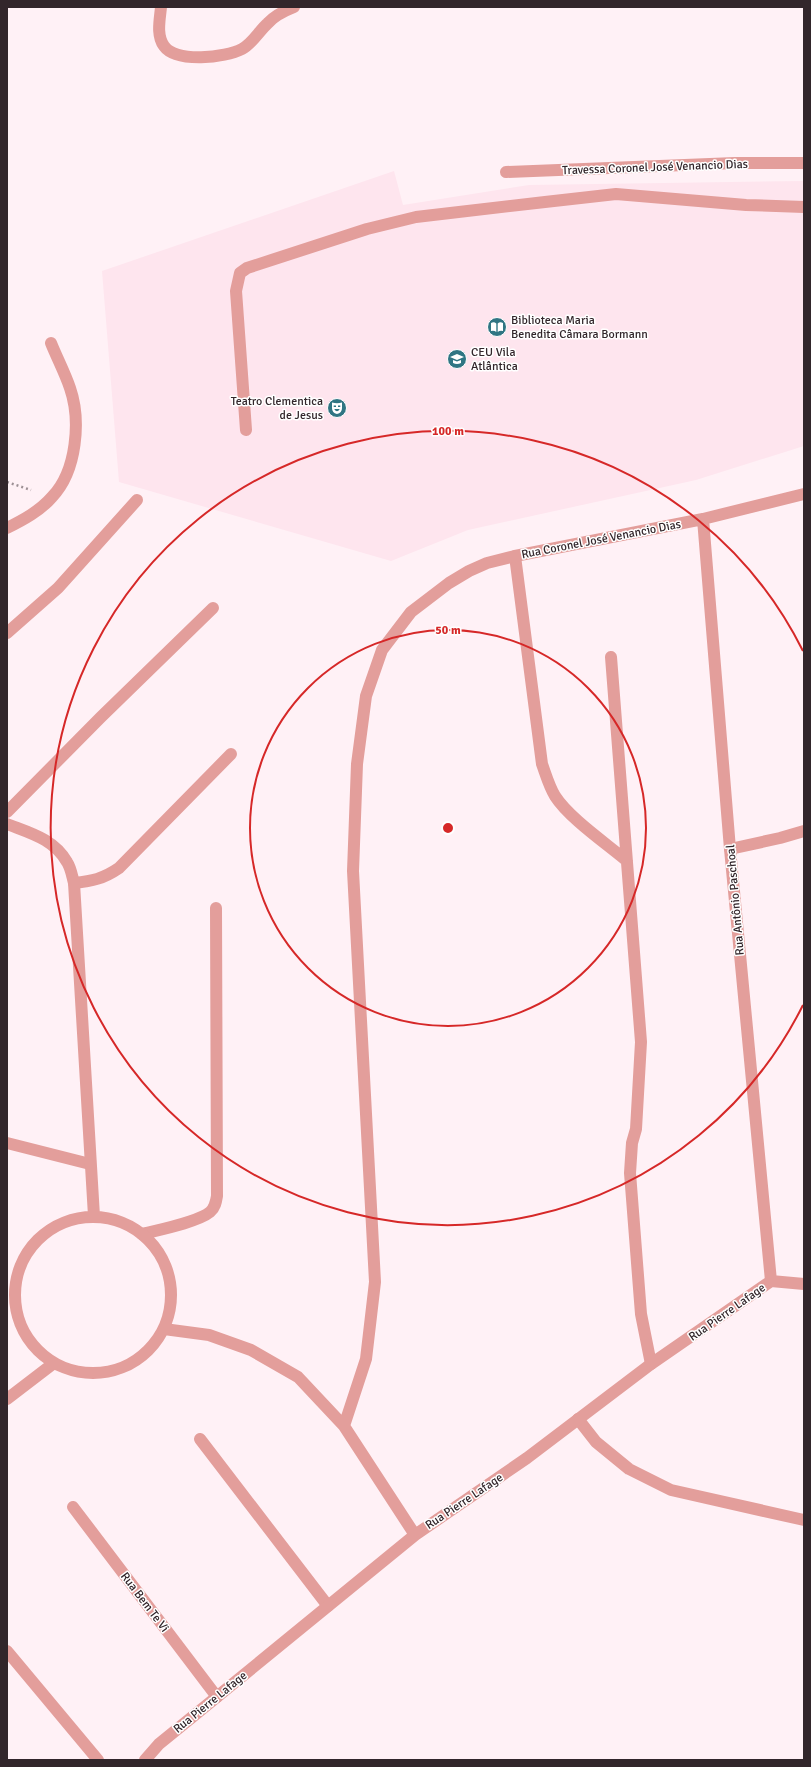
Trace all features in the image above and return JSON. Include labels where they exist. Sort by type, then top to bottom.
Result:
[{"type":"street","points":[[161,7],[160,37],[164,46],[178,56],[207,57],[232,54],[244,48],[268,22],[280,13],[294,7]]},
{"type":"street","name":"Travessa Coronel José Venancio Dias","points":[[506,172],[735,163],[804,163]]},
{"type":"street","points":[[246,430],[236,291],[240,273],[247,268],[366,229],[416,217],[616,194],[746,205],[804,207]]},
{"type":"street","points":[[7,528],[36,511],[53,497],[65,480],[73,453],[76,426],[70,389],[51,343]]},
{"type":"street","name":"Rua Coronel José Venancio Dias","points":[[344,1426],[366,1359],[375,1282],[353,871],[357,764],[366,696],[382,650],[411,612],[449,583],[469,571],[488,563],[515,556],[703,519],[804,494]]},
{"type":"street","points":[[7,633],[58,588],[137,500]]},
{"type":"street","name":"Rua Antônio Paschoal","points":[[703,519],[730,849],[771,1281]]},
{"type":"street","points":[[515,556],[542,764],[556,796],[567,811],[627,861]]},
{"type":"street","points":[[7,812],[101,716],[213,608]]},
{"type":"street","points":[[611,657],[641,1042],[636,1129],[632,1143],[630,1173],[641,1314],[651,1364]]},
{"type":"street","points":[[74,883],[96,880],[119,868],[231,754]]},
{"type":"street","points":[[7,824],[38,836],[54,845],[68,863],[74,883],[94,1216]]},
{"type":"street","points":[[730,849],[804,831]]},
{"type":"street","points":[[142,1234],[199,1218],[209,1213],[215,1206],[217,1196],[216,908]]},
{"type":"street","points":[[7,1143],[90,1164]]},
{"type":"street","points":[[94,1216],[120,1221],[142,1234],[159,1254],[169,1278],[171,1303],[164,1329],[149,1350],[128,1365],[104,1373],[78,1372],[54,1363],[34,1347],[20,1325],[11,1299],[17,1274],[28,1250],[46,1232],[69,1220],[94,1216]]},
{"type":"street","name":"Rua Pierre Lafage","points":[[145,1760],[159,1744],[415,1535],[527,1458],[651,1364],[771,1281],[804,1284]]},
{"type":"street","points":[[164,1329],[209,1335],[251,1350],[298,1377],[344,1426],[415,1535]]},
{"type":"street","points":[[7,1399],[54,1363]]},
{"type":"street","points":[[578,1419],[596,1442],[628,1469],[671,1490],[804,1520]]},
{"type":"street","points":[[200,1439],[328,1606]]},
{"type":"street","name":"Rua Bem Te Vi","points":[[73,1507],[217,1696]]},
{"type":"street","points":[[7,1651],[98,1760]]},
{"type":"shaded area","name":"CEU Vila Atlântica","points":[[394,171],[403,205],[529,185],[804,181],[804,446],[696,480],[468,530],[391,561],[119,482],[102,271]]},
{"type":"place","name":"Biblioteca Maria Benedita Câmara Bormann","points":[[497,327]]},
{"type":"place","name":"CEU Vila Atlântica","points":[[457,359]]},
{"type":"place","name":"Teatro Clementica de Jesus","points":[[337,408]]}]
